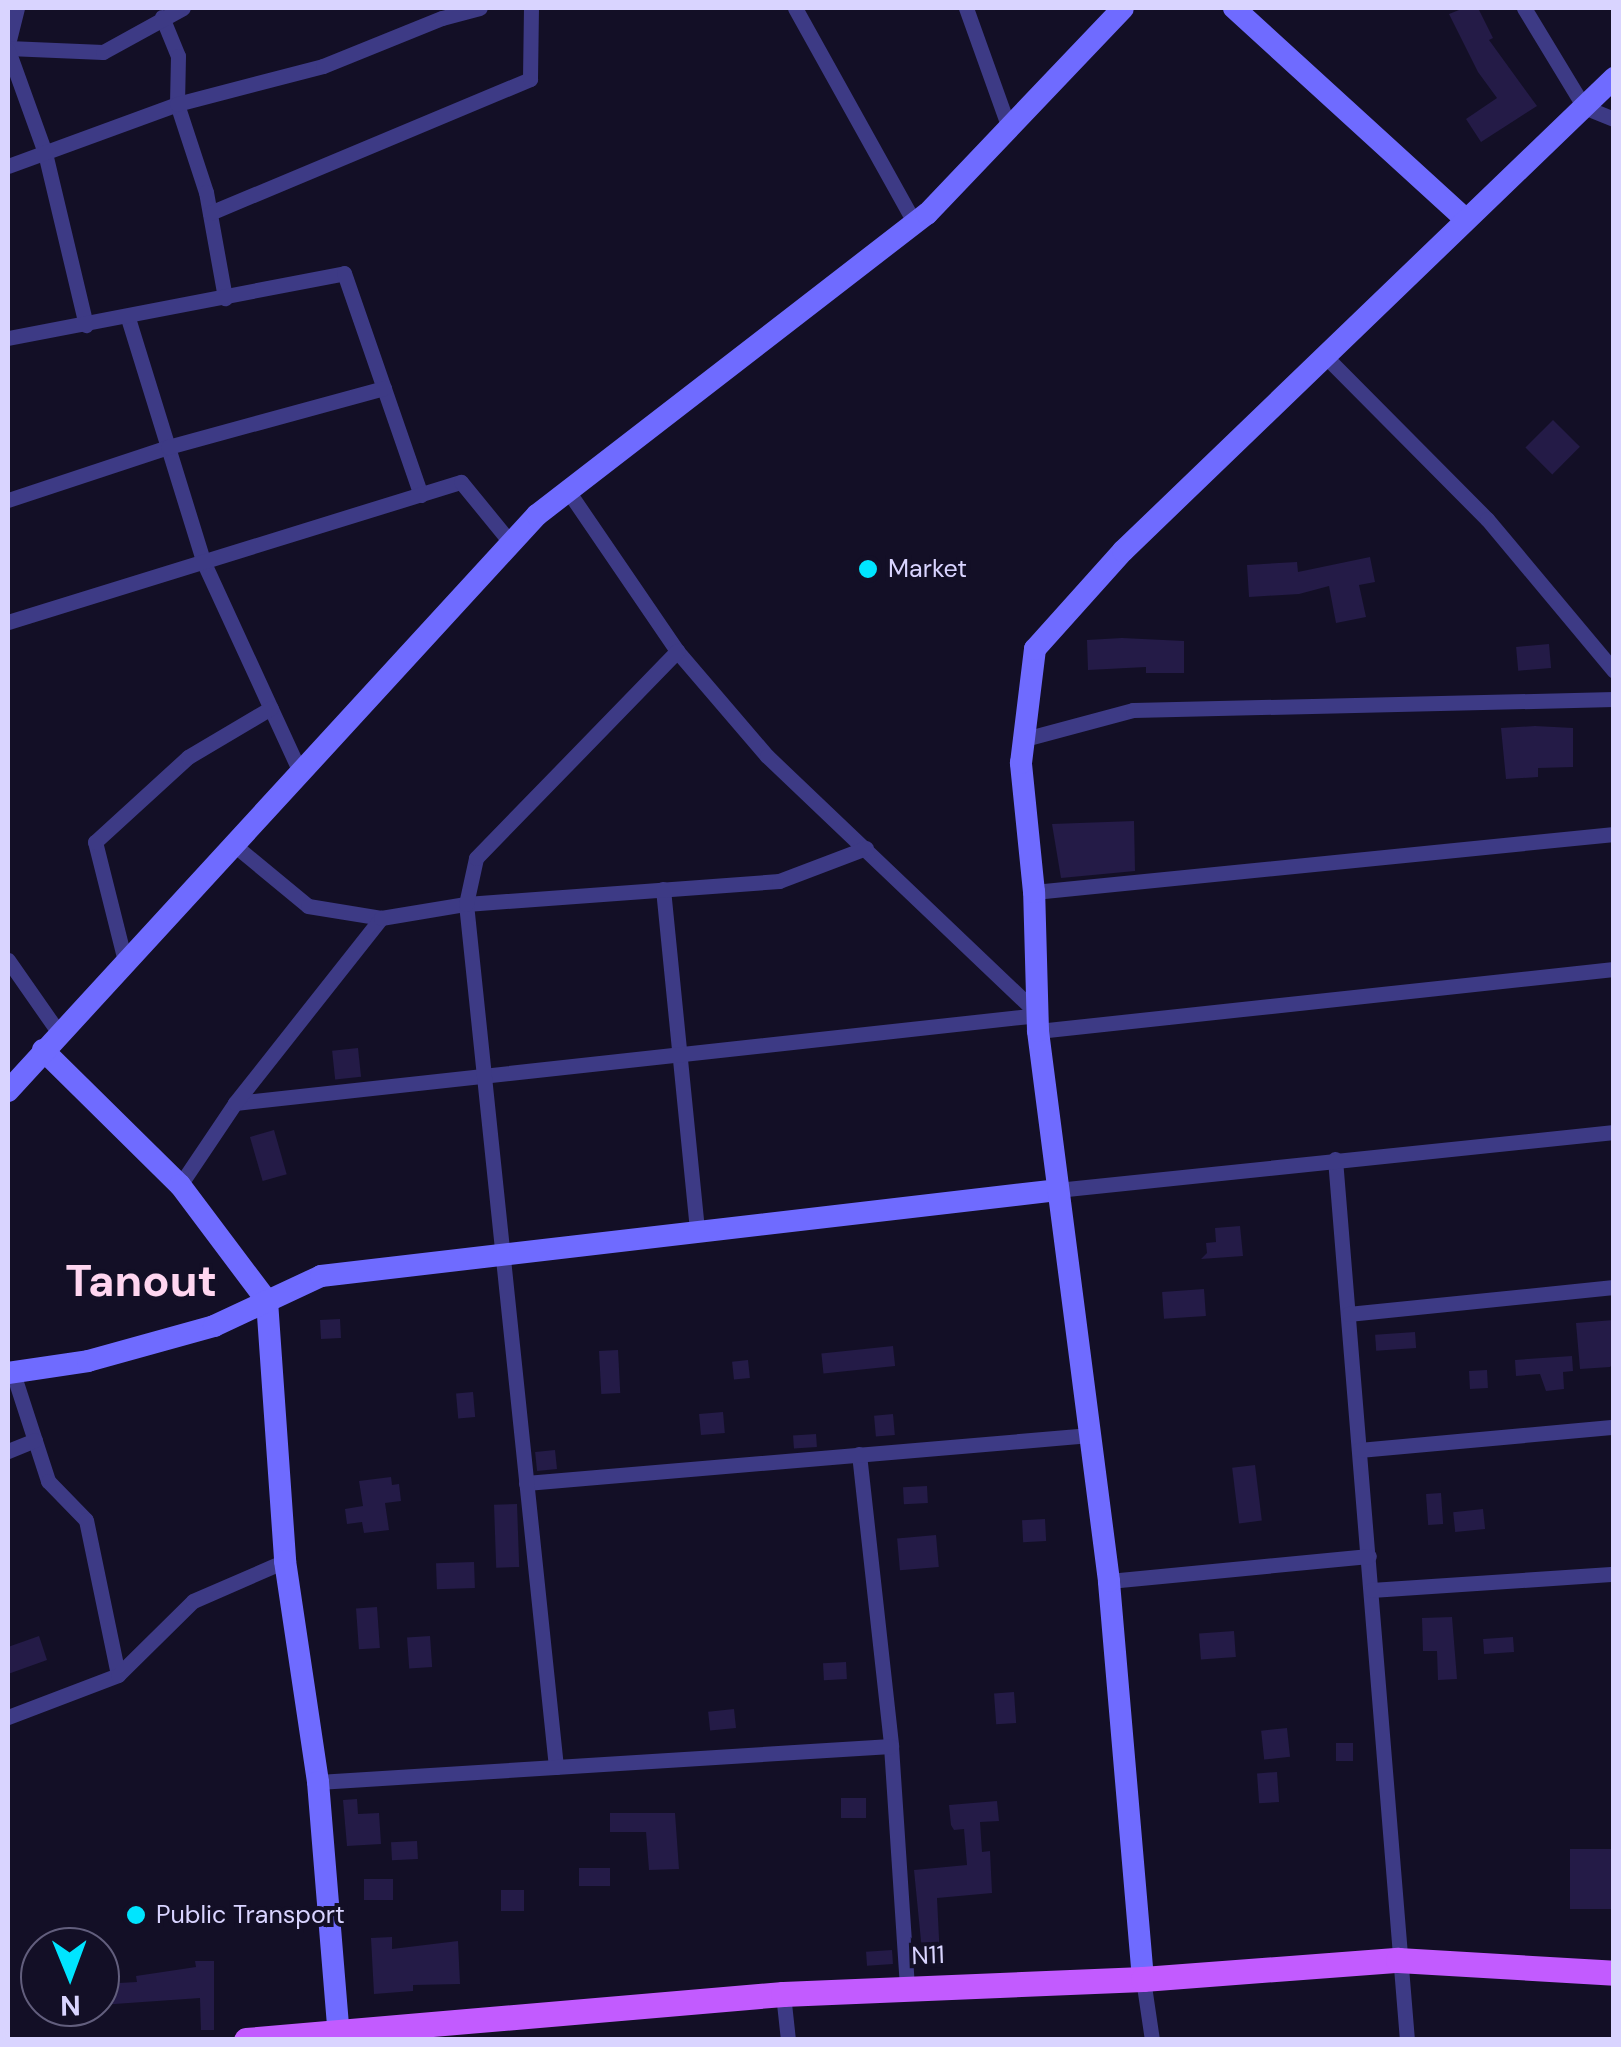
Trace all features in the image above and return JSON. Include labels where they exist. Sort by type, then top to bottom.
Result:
[{"type":"main road","name":"N11","points":[[246,2040],[783,1994],[1143,1979],[1398,1960],[1614,1973]]},
{"type":"street","points":[[17,8],[8,47],[45,153],[86,325]]},
{"type":"street","points":[[8,47],[104,52],[183,8]]},
{"type":"street","points":[[8,166],[177,104],[323,66],[442,18],[480,8]]},
{"type":"street","points":[[210,214],[530,79],[531,8]]},
{"type":"street","points":[[795,8],[915,224]]},
{"type":"street","points":[[966,8],[1008,128]]},
{"type":"street","points":[[8,1091],[511,543],[568,491],[915,224],[1123,8]]},
{"type":"street","points":[[1234,8],[1466,220]]},
{"type":"street","points":[[1524,8],[1584,107],[1614,119]]},
{"type":"street","points":[[162,17],[178,56],[177,104],[210,214],[226,298]]},
{"type":"street","points":[[1152,2040],[1143,1979],[1109,1581],[1038,1023],[1034,892],[1021,740],[1035,649],[1123,551],[1614,78]]},
{"type":"street","points":[[8,338],[128,318],[344,273],[420,495]]},
{"type":"street","points":[[128,318],[203,561],[300,772]]},
{"type":"street","points":[[1325,356],[1488,519],[1614,671]]},
{"type":"street","points":[[8,500],[168,447],[384,388]]},
{"type":"street","points":[[8,622],[461,482],[511,543]]},
{"type":"street","points":[[568,491],[677,651],[767,756],[866,848],[1038,1023]]},
{"type":"street","points":[[556,1768],[466,904],[476,858],[677,651]]},
{"type":"street","points":[[1021,740],[1133,710],[1614,699]]},
{"type":"street","points":[[125,961],[94,842],[188,757],[271,708]]},
{"type":"street","points":[[1034,892],[1614,834]]},
{"type":"street","points":[[233,844],[308,906],[381,918],[466,904],[779,880],[866,848]]},
{"type":"street","points":[[664,890],[696,1231]]},
{"type":"street","points":[[180,1185],[235,1104],[381,918]]},
{"type":"street","points":[[8,960],[51,1042],[180,1185],[268,1302],[285,1561],[318,1782],[338,2035]]},
{"type":"street","points":[[235,1104],[484,1075],[1614,969]]},
{"type":"street","points":[[118,1675],[86,1520],[48,1481],[10,1373],[88,1360],[214,1326],[321,1276],[1335,1159],[1614,1132]]},
{"type":"street","points":[[1335,1159],[1407,2040]]},
{"type":"street","points":[[1348,1314],[1614,1287]]},
{"type":"street","points":[[1360,1450],[1614,1427]]},
{"type":"street","points":[[526,1483],[1090,1434]]},
{"type":"street","points":[[8,1451],[34,1440]]},
{"type":"street","points":[[859,1454],[891,1746],[907,1987]]},
{"type":"street","points":[[1109,1581],[1368,1556]]},
{"type":"street","points":[[8,1717],[118,1675],[194,1601],[285,1561]]},
{"type":"street","points":[[1371,1590],[1614,1574]]},
{"type":"street","points":[[318,1782],[891,1746]]},
{"type":"street","points":[[783,1994],[788,2040]]},
{"type":"building","points":[[1478,8],[1493,38],[1489,40],[1537,106],[1481,142],[1466,119],[1497,98],[1478,72],[1449,14]]},
{"type":"building","points":[[1553,420],[1580,447],[1552,474],[1525,448]]},
{"type":"building","points":[[1370,557],[1375,582],[1359,585],[1366,617],[1336,623],[1329,586],[1299,594],[1249,597],[1247,565],[1297,562],[1298,572]]},
{"type":"building","points":[[1087,640],[1184,641],[1184,673],[1146,673],[1146,667],[1088,670]]},
{"type":"building","points":[[1549,644],[1551,668],[1518,671],[1516,647]]},
{"type":"building","points":[[1501,728],[1573,728],[1573,767],[1538,768],[1538,777],[1506,779]]},
{"type":"building","points":[[1134,821],[1135,871],[1061,878],[1052,824]]},
{"type":"building","points":[[358,1048],[361,1077],[335,1080],[332,1051]]},
{"type":"building","points":[[274,1130],[287,1174],[263,1181],[250,1137]]},
{"type":"building","points":[[1240,1226],[1243,1256],[1201,1259],[1207,1253],[1206,1243],[1216,1242],[1215,1228]]},
{"type":"building","points":[[1204,1289],[1206,1316],[1164,1319],[1162,1292]]},
{"type":"building","points":[[340,1319],[341,1338],[321,1339],[320,1320]]},
{"type":"building","points":[[1614,1320],[1614,1362],[1610,1367],[1580,1369],[1576,1323]]},
{"type":"building","points":[[1415,1332],[1416,1348],[1376,1351],[1375,1335]]},
{"type":"building","points":[[893,1346],[895,1366],[823,1373],[821,1354]]},
{"type":"building","points":[[618,1350],[620,1393],[601,1394],[599,1351]]},
{"type":"building","points":[[1572,1356],[1573,1371],[1563,1372],[1564,1389],[1546,1391],[1540,1374],[1516,1376],[1515,1360]]},
{"type":"building","points":[[748,1360],[750,1378],[734,1380],[732,1362]]},
{"type":"building","points":[[1487,1370],[1488,1388],[1470,1389],[1469,1371]]},
{"type":"building","points":[[473,1392],[475,1417],[458,1418],[456,1393]]},
{"type":"building","points":[[723,1412],[725,1433],[701,1435],[699,1414]]},
{"type":"building","points":[[893,1414],[895,1435],[876,1437],[874,1416]]},
{"type":"building","points":[[816,1434],[817,1447],[794,1449],[793,1436]]},
{"type":"building","points":[[555,1450],[557,1469],[537,1471],[535,1452]]},
{"type":"building","points":[[1255,1465],[1262,1521],[1239,1523],[1232,1468]]},
{"type":"building","points":[[391,1477],[392,1485],[399,1484],[401,1501],[385,1503],[389,1530],[364,1533],[362,1522],[347,1524],[345,1509],[363,1506],[359,1481]]},
{"type":"building","points":[[927,1486],[928,1503],[904,1504],[903,1487]]},
{"type":"building","points":[[1441,1493],[1443,1524],[1428,1525],[1426,1494]]},
{"type":"building","points":[[517,1504],[519,1567],[496,1568],[494,1505]]},
{"type":"building","points":[[1483,1509],[1485,1529],[1455,1532],[1453,1512]]},
{"type":"building","points":[[1045,1519],[1046,1541],[1023,1542],[1022,1520]]},
{"type":"building","points":[[936,1535],[939,1567],[900,1570],[897,1538]]},
{"type":"building","points":[[474,1562],[475,1588],[437,1589],[436,1563]]},
{"type":"building","points":[[377,1607],[380,1648],[359,1649],[356,1608]]},
{"type":"building","points":[[1452,1617],[1457,1679],[1438,1680],[1437,1651],[1423,1651],[1422,1618]]},
{"type":"building","points":[[1234,1631],[1236,1657],[1201,1659],[1199,1633]]},
{"type":"building","points":[[39,1636],[47,1660],[8,1674],[8,1647]]},
{"type":"building","points":[[430,1636],[432,1667],[409,1669],[407,1638]]},
{"type":"building","points":[[1513,1637],[1514,1652],[1484,1654],[1483,1639]]},
{"type":"building","points":[[846,1662],[847,1679],[824,1680],[823,1663]]},
{"type":"building","points":[[1014,1692],[1016,1723],[996,1724],[994,1693]]},
{"type":"building","points":[[734,1709],[736,1728],[710,1731],[708,1712]]},
{"type":"building","points":[[1287,1728],[1290,1757],[1264,1760],[1261,1731]]},
{"type":"building","points":[[1336,1743],[1353,1743],[1353,1761],[1336,1761]]},
{"type":"building","points":[[1277,1772],[1279,1802],[1259,1803],[1257,1773]]},
{"type":"building","points":[[841,1798],[866,1798],[866,1818],[841,1818]]},
{"type":"building","points":[[357,1799],[358,1814],[379,1813],[381,1844],[347,1846],[343,1800]]},
{"type":"building","points":[[997,1801],[999,1821],[980,1822],[982,1852],[990,1851],[992,1893],[937,1898],[940,1959],[923,1961],[914,1870],[967,1865],[964,1829],[954,1830],[949,1805]]},
{"type":"building","points":[[610,1813],[675,1813],[679,1869],[649,1870],[646,1832],[610,1832]]},
{"type":"building","points":[[417,1841],[418,1859],[392,1860],[391,1842]]},
{"type":"building","points":[[1570,1849],[1614,1849],[1614,1909],[1570,1909]]},
{"type":"building","points":[[579,1868],[610,1868],[610,1886],[579,1886]]},
{"type":"building","points":[[364,1879],[393,1879],[393,1900],[364,1900]]},
{"type":"building","points":[[501,1890],[524,1890],[524,1911],[501,1911]]},
{"type":"building","points":[[392,1937],[392,1949],[458,1941],[460,1984],[413,1985],[413,1991],[374,1994],[371,1938]]},
{"type":"building","points":[[892,1950],[893,1964],[867,1966],[866,1952]]},
{"type":"building","points":[[195,1961],[214,1961],[214,2030],[201,2030],[200,1998],[120,2004],[120,1983],[137,1982],[136,1976],[196,1967]]},
{"type":"place","name":"Market","points":[[868,569]]},
{"type":"place","name":"Public Transport","points":[[136,1915]]},
{"type":"district","name":"Tanout","points":[[141,1281]]}]
